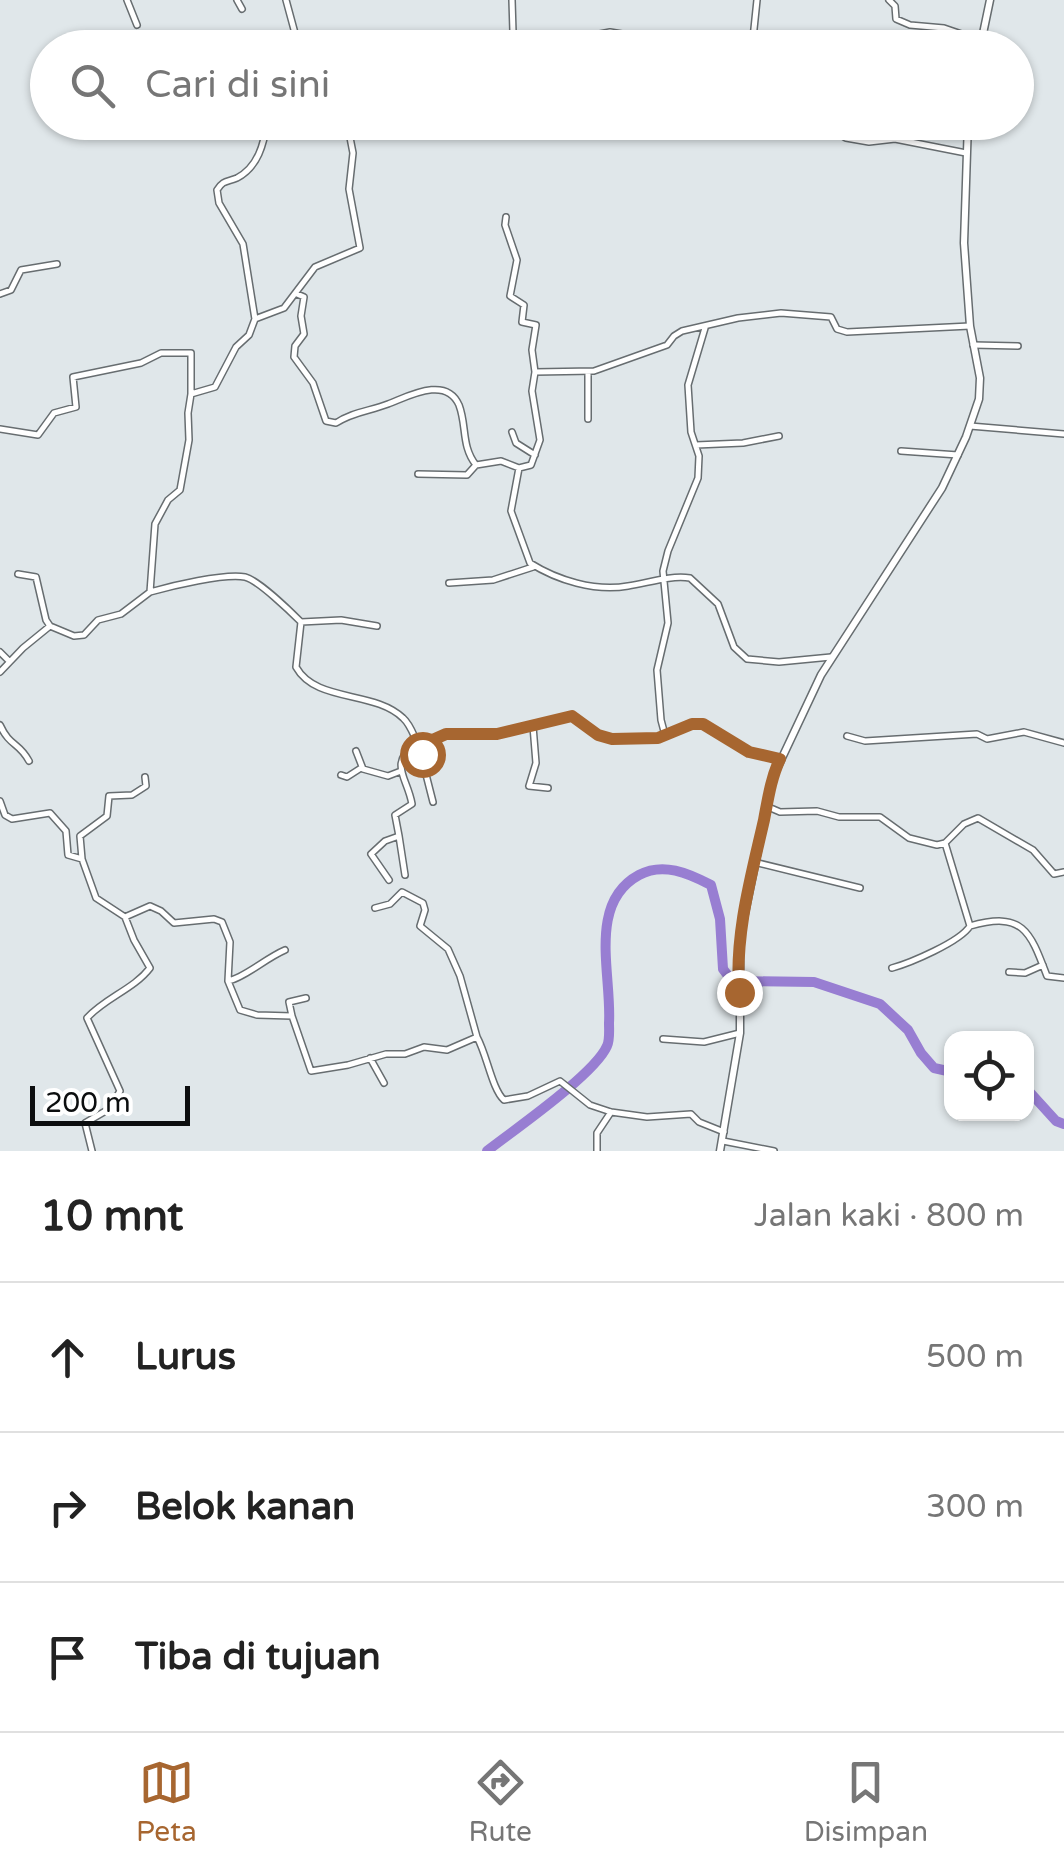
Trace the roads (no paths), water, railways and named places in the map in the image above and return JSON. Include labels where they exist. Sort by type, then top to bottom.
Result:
[{"type":"street","points":[[127,0],[136,25]]},
{"type":"street","points":[[237,0],[242,8]]},
{"type":"street","points":[[286,0],[294,30]]},
{"type":"street","points":[[512,0],[512,30]]},
{"type":"street","points":[[754,30],[757,0]]},
{"type":"street","points":[[889,0],[895,6],[896,19],[914,26],[949,30]]},
{"type":"street","points":[[984,30],[990,0]]},
{"type":"street","points":[[192,394],[215,387],[255,320],[243,244],[217,194],[220,184],[239,176],[260,154],[263,140]]},
{"type":"street","points":[[255,320],[280,310],[298,294],[315,268],[360,248],[349,189],[350,140]]},
{"type":"street","points":[[904,140],[966,153]]},
{"type":"street","points":[[720,1151],[740,1033],[738,973],[742,924],[766,806],[780,759],[831,657],[942,488],[970,426],[981,386],[972,345],[964,243],[967,140]]},
{"type":"street","points":[[418,474],[467,474],[476,466],[506,462],[519,468],[530,466],[535,456],[540,434],[532,399],[536,325],[523,323],[524,305],[510,298],[517,260],[505,226],[506,217]]},
{"type":"street","points":[[0,294],[11,290],[21,270],[57,264]]},
{"type":"street","points":[[298,294],[304,297],[304,334],[295,346],[294,357],[313,382],[326,421],[336,423],[422,390],[449,394],[458,404],[465,447],[476,466]]},
{"type":"street","points":[[536,372],[588,372],[667,345],[679,332],[786,313],[831,318],[837,330],[846,332],[970,326]]},
{"type":"street","points":[[666,735],[657,670],[668,624],[662,580],[668,551],[696,487],[700,466],[691,432],[688,386],[706,326]]},
{"type":"street","points":[[972,345],[1018,346]]},
{"type":"street","points":[[0,429],[38,435],[54,413],[76,407],[73,378],[142,364],[161,353],[191,353],[190,440],[180,490],[168,500],[155,524],[150,592]]},
{"type":"street","points":[[588,372],[588,419]]},
{"type":"street","points":[[970,426],[1064,434]]},
{"type":"street","points":[[512,432],[516,442],[535,456]]},
{"type":"street","points":[[696,445],[743,443],[779,436]]},
{"type":"street","points":[[901,451],[958,455]]},
{"type":"street","points":[[519,468],[511,512],[525,557],[534,566],[588,585],[620,587],[687,577],[698,583],[724,614],[734,648],[747,659],[779,662],[831,657]]},
{"type":"street","points":[[448,583],[493,580],[534,566]]},
{"type":"street","points":[[18,574],[36,577],[46,620],[50,626],[74,636],[84,635],[98,620],[121,614],[150,592],[196,581],[244,577],[301,622],[341,620],[378,626]]},
{"type":"street","points":[[301,622],[296,667],[306,681],[374,701],[406,720],[433,802]]},
{"type":"street","points":[[0,672],[50,626]]},
{"type":"street","points":[[0,652],[9,660]]},
{"type":"street","points":[[405,874],[396,815],[413,802],[401,771],[404,752],[446,734],[480,736],[572,716],[605,738],[651,739],[692,724],[703,724],[749,752],[780,759]]},
{"type":"street","points":[[0,725],[9,742],[20,747],[29,761]]},
{"type":"street","points":[[533,726],[536,764],[529,785],[548,788]]},
{"type":"street","points":[[847,736],[865,741],[977,734],[988,739],[1024,732],[1064,743]]},
{"type":"street","points":[[356,751],[362,768]]},
{"type":"street","points":[[340,774],[347,777],[362,768],[388,776],[401,771]]},
{"type":"street","points":[[92,1151],[84,1123],[109,1109],[120,1090],[88,1018],[150,970],[125,917],[96,898],[82,859],[80,836],[107,816],[109,796],[138,792],[146,786],[145,777]]},
{"type":"street","points":[[0,800],[5,815],[12,820],[53,815],[66,830],[68,855],[82,859]]},
{"type":"street","points":[[766,806],[784,812],[817,811],[838,817],[880,816],[916,840],[945,843]]},
{"type":"street","points":[[945,843],[964,824],[978,818],[1034,850],[1054,874],[1064,872]]},
{"type":"street","points":[[389,880],[371,854],[384,840],[399,836]]},
{"type":"street","points":[[945,843],[970,926]]},
{"type":"street","points":[[754,862],[860,888]]},
{"type":"street","points":[[375,908],[390,904],[402,892],[424,904],[420,926],[448,949],[501,1098],[517,1099],[558,1081],[583,1101],[611,1112],[647,1117],[691,1114],[724,1137],[774,1151]]},
{"type":"street","points":[[125,917],[150,906],[176,924],[219,920],[230,938],[228,981],[242,1012],[292,1016]]},
{"type":"street","points":[[892,968],[920,960],[936,947],[962,936],[970,926],[994,919],[1018,927],[1033,940],[1048,977],[1064,978]]},
{"type":"street","points":[[228,981],[241,978],[260,962],[285,950]]},
{"type":"street","points":[[1009,972],[1028,972],[1044,966]]},
{"type":"street","points":[[306,998],[290,1002],[311,1071],[424,1047],[447,1050],[477,1038]]},
{"type":"street","points":[[662,1039],[704,1042],[740,1033]]},
{"type":"street","points":[[370,1058],[384,1083]]},
{"type":"street","points":[[597,1151],[597,1133],[611,1112]]},
{"type":"waterway","points":[[487,1151],[571,1086],[600,1058],[609,1041],[607,921],[623,887],[639,875],[657,869],[684,873],[711,885],[720,919],[723,969],[732,981],[814,982],[880,1004],[908,1030],[934,1068],[944,1070]]},
{"type":"waterway","points":[[1034,1097],[1056,1121],[1064,1124]]}]
